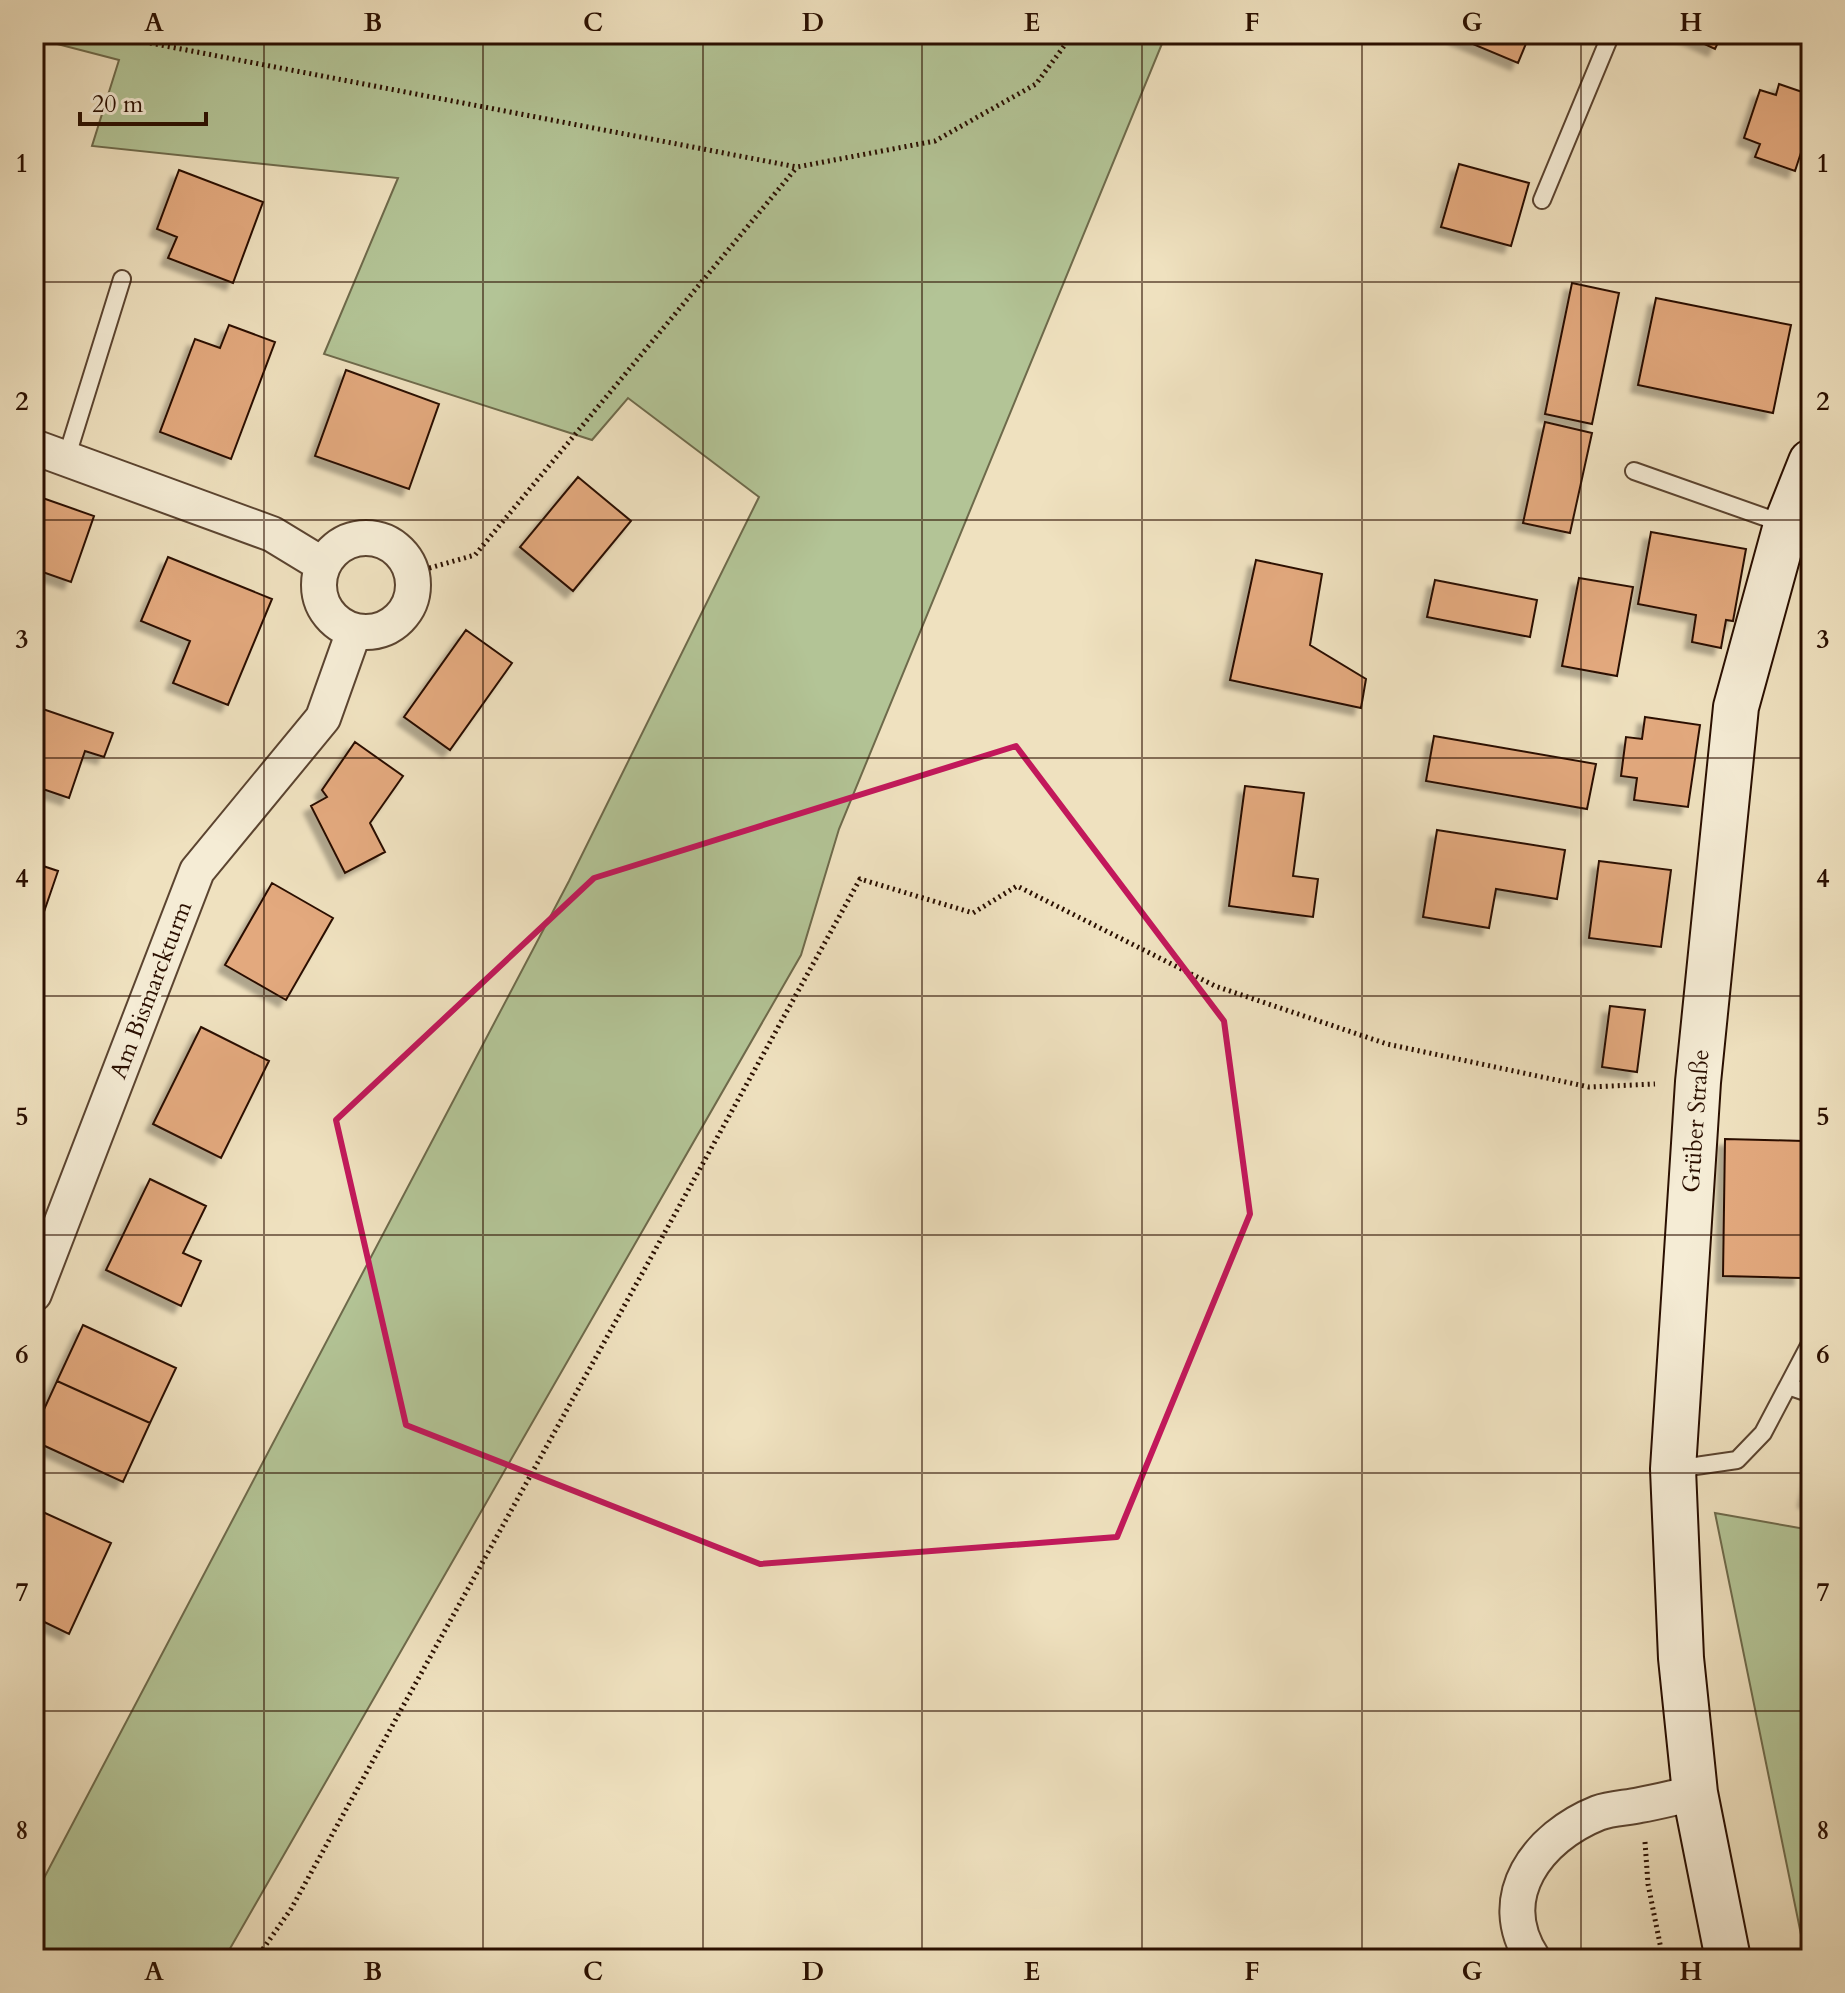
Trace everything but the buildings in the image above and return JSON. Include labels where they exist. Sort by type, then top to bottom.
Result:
[{"type":"street","points":[[34,447],[272,534],[323,565]]},
{"type":"street","name":"Grüber Straße","points":[[1728,1959],[1695,1793],[1681,1658],[1673,1469],[1698,1082],[1736,707],[1786,525],[1811,462]]},
{"type":"street","points":[[362,537],[378,539],[394,546],[405,557],[412,573],[414,589],[400,619],[370,633],[354,631],[333,618],[320,597],[318,581],[332,551],[362,537]]},
{"type":"street","name":"Am Bismarckturm","points":[[34,1294],[197,871],[323,718],[354,631]]},
{"type":"street","points":[[1533,1959],[1520,1931],[1517,1906],[1524,1876],[1539,1852],[1558,1835],[1599,1813],[1695,1793]]},
{"type":"lane","points":[[1542,200],[1611,34]]},
{"type":"lane","points":[[66,459],[122,279]]},
{"type":"lane","points":[[1634,471],[1786,525]]},
{"type":"lane","points":[[1673,1469],[1737,1460],[1763,1433],[1811,1342]]},
{"type":"lane","points":[[1788,1386],[1811,1394]]},
{"type":"path","points":[[103,34],[797,167],[935,141],[1036,84],[1073,34]]},
{"type":"path","points":[[412,573],[475,555],[797,167]]},
{"type":"path","points":[[256,1959],[291,1909],[860,879],[973,913],[1017,886],[1215,986],[1387,1044],[1589,1087],[1698,1082]]},
{"type":"path","points":[[1642,1805],[1648,1884],[1663,1959]]},
{"type":"highlighted area","points":[[1016,746],[1224,1021],[1250,1214],[1117,1537],[760,1564],[406,1425],[336,1120],[594,878]]},
{"type":"green space","points":[[34,34],[1166,34],[839,829],[801,955],[224,1959],[34,1959],[34,1897],[569,881],[759,497],[628,398],[592,440],[324,354],[398,178],[92,146],[119,60],[34,38]]},
{"type":"green space","points":[[1715,1513],[1811,1530],[1811,1959],[1806,1959]]}]
